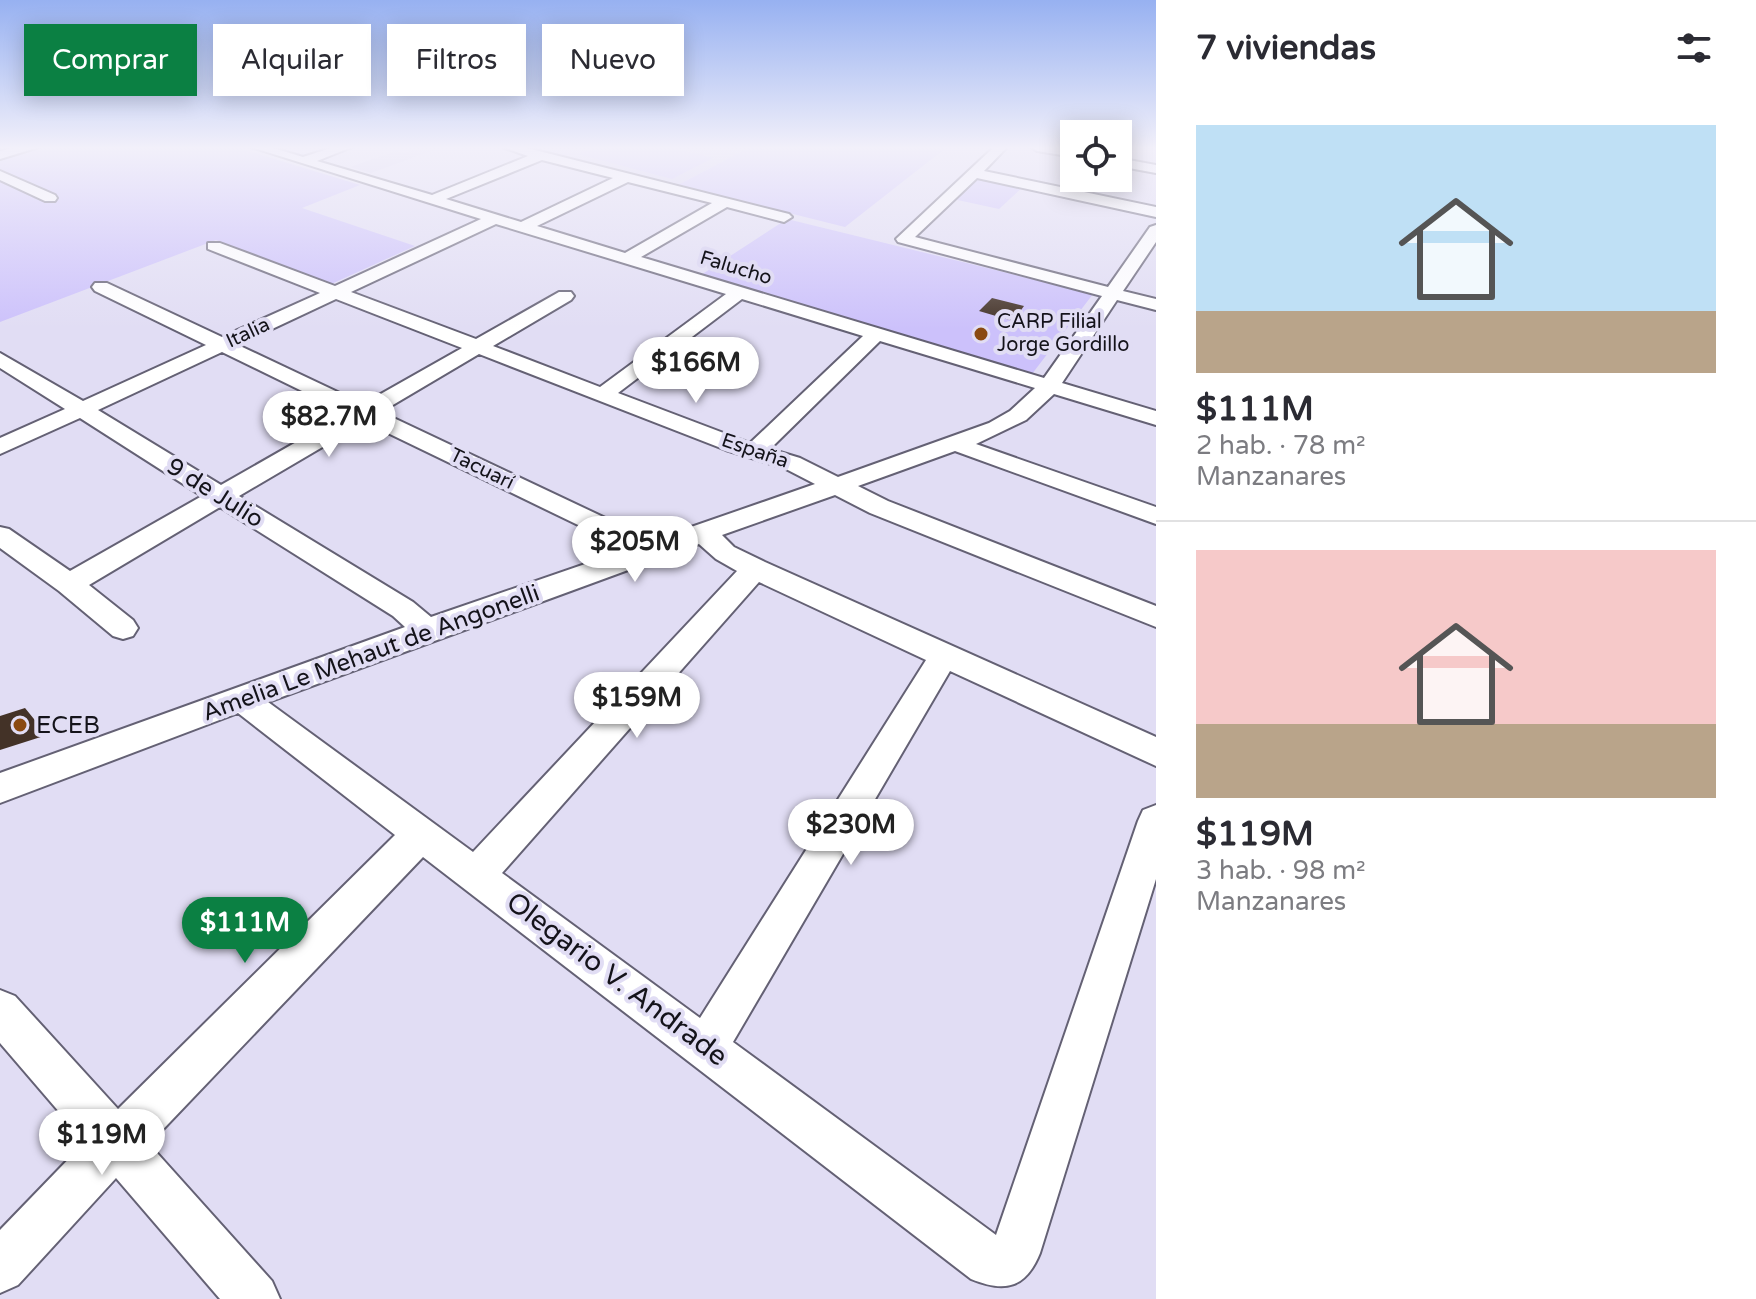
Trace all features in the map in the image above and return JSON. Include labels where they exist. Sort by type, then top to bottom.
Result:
[{"type":"street","name":"Falucho","points":[[457,208],[1156,418]]},
{"type":"street","points":[[523,227],[563,208]]},
{"type":"street","points":[[628,258],[715,208]]},
{"type":"street","points":[[747,208],[784,217]]},
{"type":"street","points":[[936,208],[903,237],[908,241],[1156,305]]},
{"type":"street","points":[[1136,208],[1156,212]]},
{"type":"street","name":"Italia","points":[[0,447],[495,219]]},
{"type":"street","name":"Amelia Le Mehaut de Angonelli","points":[[0,788],[427,630],[957,443],[1026,413],[1049,386],[1156,230]]},
{"type":"street","name":"España","points":[[214,246],[754,452],[792,463],[879,507],[1156,617]]},
{"type":"street","name":"Tacuarí","points":[[101,287],[626,538],[641,555]]},
{"type":"street","points":[[604,394],[740,292]]},
{"type":"street","points":[[69,584],[565,296]]},
{"type":"street","points":[[754,452],[876,334]]},
{"type":"street","name":"9 de Julio","points":[[0,359],[403,609],[427,630]]},
{"type":"street","points":[[957,443],[978,454],[1156,516]]},
{"type":"street","points":[[704,534],[725,553],[755,569],[1156,752]]},
{"type":"street","points":[[0,535],[69,584],[123,628]]},
{"type":"street","points":[[477,874],[755,569]]},
{"type":"street","points":[[707,1046],[944,656]]},
{"type":"street","name":"Olegario V. Andrade","points":[[243,700],[989,1261],[1007,1261],[1015,1253],[1156,821]]},
{"type":"street","points":[[0,1267],[118,1142],[420,835]]},
{"type":"street","points":[[0,1011],[254,1299]]},
{"type":"shaded area","points":[[0,208],[303,208],[415,246],[329,285],[216,240],[0,322]]},
{"type":"shaded area","points":[[768,208],[870,208],[845,227]]},
{"type":"shaded area","name":"CARP Filial Jorge Gordillo","points":[[787,219],[1093,294],[1032,374],[701,275]]},
{"type":"building","points":[[992,298],[1024,306],[1013,321],[979,311]]},
{"type":"building","name":"ECEB","points":[[25,708],[47,735],[0,750],[0,716]]},
{"type":"place","name":"CARP Filial Jorge Gordillo","points":[[981,334]]},
{"type":"place","name":"ECEB","points":[[20,725]]}]
